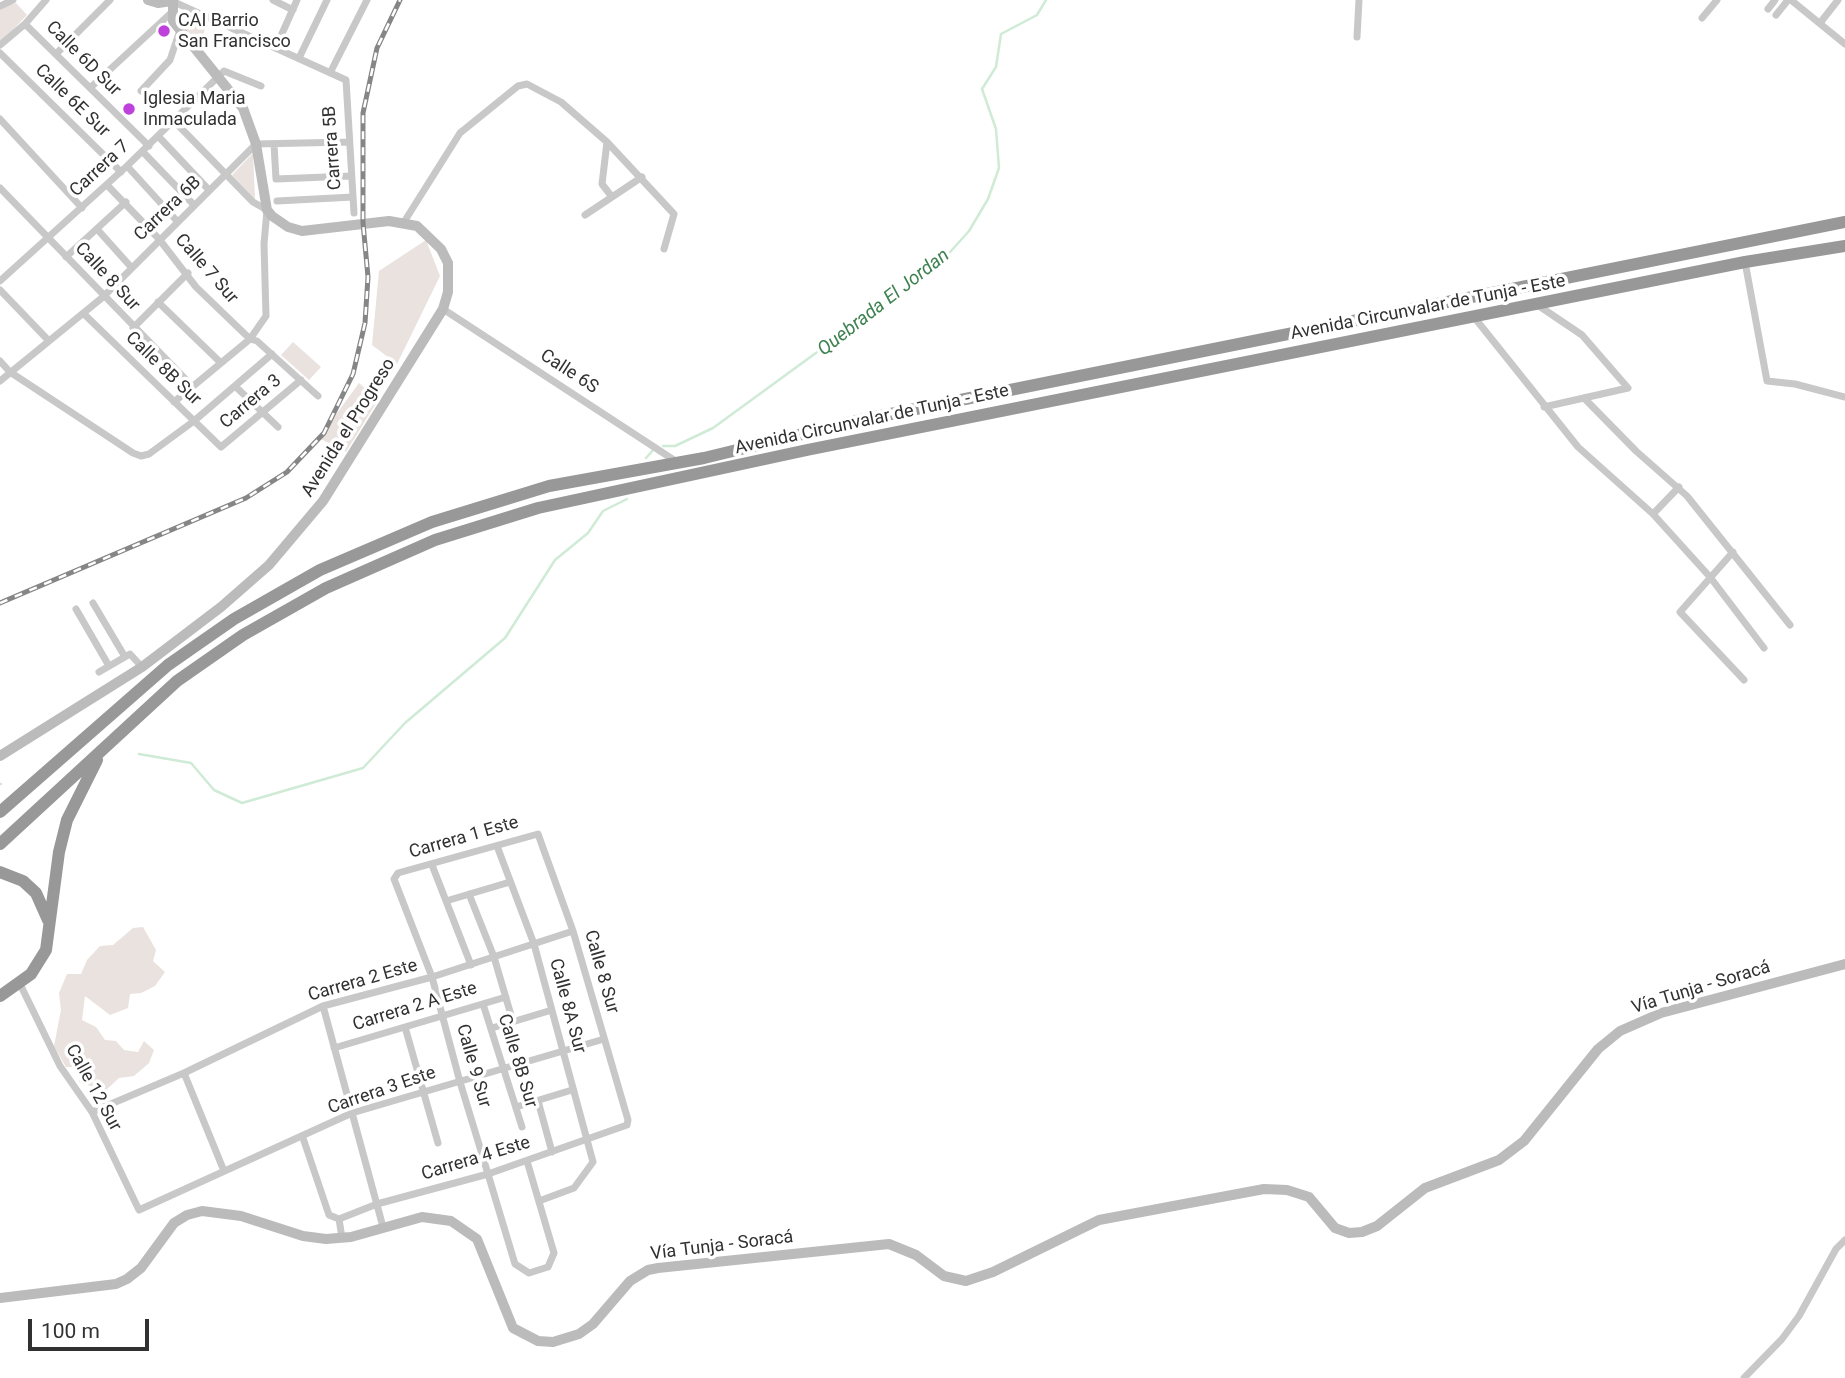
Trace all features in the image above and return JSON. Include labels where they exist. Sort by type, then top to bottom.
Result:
[{"type":"highway","name":"Avenida Circunvalar de Tunja - Este","points":[[0,812],[168,665],[234,618],[320,569],[432,522],[549,486],[678,462],[856,421],[1845,222]]},
{"type":"highway","name":"Avenida Circunvalar de Tunja - Este","points":[[0,844],[177,681],[243,635],[326,588],[435,540],[538,508],[695,474],[1745,262],[1845,246]]},
{"type":"highway","points":[[0,996],[40,963],[46,950],[59,852],[67,820],[85,780],[117,735]]},
{"type":"highway","points":[[0,872],[23,881],[36,893],[49,924]]},
{"type":"highway","points":[[0,987],[17,983]]},
{"type":"main road","points":[[148,0],[158,3],[172,0],[171,13],[180,30],[243,108],[256,144],[267,210],[279,222],[302,231],[404,222]]},
{"type":"main road","name":"Avenida el Progreso","points":[[0,756],[142,667],[221,607],[269,565],[323,501],[443,309],[449,277],[442,249],[432,237],[404,222]]},
{"type":"main road","name":"Vía Tunja - Soracá","points":[[0,1298],[116,1284],[141,1268],[174,1223],[187,1215],[202,1211],[241,1216],[303,1236],[342,1238],[422,1217],[435,1217],[467,1230],[485,1254],[505,1313],[513,1328],[538,1341],[553,1342],[579,1334],[593,1324],[630,1281],[648,1270],[889,1244],[916,1255],[944,1276],[967,1281],[993,1272],[1099,1220],[1264,1189],[1287,1190],[1309,1197],[1335,1228],[1349,1233],[1362,1232],[1377,1226],[1425,1188],[1499,1160],[1524,1141],[1598,1049],[1630,1026],[1661,1013],[1845,964]]},
{"type":"street","points":[[0,6],[13,0]]},
{"type":"street","points":[[0,45],[25,24],[46,0]]},
{"type":"street","points":[[56,54],[110,0]]},
{"type":"street","points":[[172,0],[330,72],[367,0]]},
{"type":"street","points":[[273,0],[293,10]]},
{"type":"street","points":[[276,47],[298,0]]},
{"type":"street","points":[[299,58],[327,0]]},
{"type":"street","points":[[1357,37],[1359,0]]},
{"type":"street","points":[[1702,18],[1717,0]]},
{"type":"street","points":[[1768,9],[1774,0]]},
{"type":"street","points":[[1776,15],[1790,0],[1845,44]]},
{"type":"street","points":[[1820,23],[1838,0]]},
{"type":"street","points":[[90,88],[171,13]]},
{"type":"street","name":"Calle 6D Sur","points":[[25,24],[90,88],[194,205]]},
{"type":"street","points":[[141,91],[170,60],[180,30]]},
{"type":"street","name":"Calle 6E Sur","points":[[0,53],[177,221]]},
{"type":"street","points":[[217,76],[224,71],[261,86]]},
{"type":"street","name":"Carrera 5B","points":[[330,72],[346,80],[354,213]]},
{"type":"street","name":"Carrera 7","points":[[0,281],[107,186],[217,76]]},
{"type":"street","points":[[404,222],[460,133],[518,86],[527,84],[539,88],[607,142],[674,214],[664,248]]},
{"type":"street","points":[[0,119],[82,208]]},
{"type":"street","points":[[174,121],[253,202],[267,210],[264,244],[266,316],[250,339],[174,402]]},
{"type":"street","points":[[158,136],[209,190]]},
{"type":"street","points":[[256,144],[349,142]]},
{"type":"street","points":[[607,142],[602,184],[611,197]]},
{"type":"street","name":"Carrera 6B","points":[[0,381],[103,297],[256,144]]},
{"type":"street","points":[[274,144],[276,179],[351,176]]},
{"type":"street","points":[[585,215],[642,177]]},
{"type":"street","name":"Calle 7 Sur","points":[[107,186],[126,202],[159,239],[188,273],[196,287],[250,339],[257,341],[318,396]]},
{"type":"street","name":"Calle 8 Sur","points":[[0,188],[192,386]]},
{"type":"street","points":[[277,201],[353,197]]},
{"type":"street","points":[[66,257],[126,202]]},
{"type":"street","points":[[97,229],[131,267]]},
{"type":"street","points":[[1745,262],[1767,382],[1795,384],[1845,397]]},
{"type":"street","points":[[133,328],[188,273]]},
{"type":"street","points":[[0,290],[49,341]]},
{"type":"street","points":[[158,302],[221,363]]},
{"type":"street","points":[[1536,304],[1582,335],[1628,388],[1544,407]]},
{"type":"street","name":"Calle 6S","points":[[443,309],[678,462]]},
{"type":"street","name":"Calle 8B Sur","points":[[84,314],[221,447]]},
{"type":"street","points":[[1474,317],[1578,447],[1653,514],[1710,578],[1764,648]]},
{"type":"street","points":[[0,361],[10,372],[132,453],[141,456],[149,454],[194,421],[272,354]]},
{"type":"street","name":"Carrera 3","points":[[221,447],[301,380]]},
{"type":"street","points":[[236,387],[278,427]]},
{"type":"street","points":[[1584,398],[1636,452],[1679,487],[1790,625]]},
{"type":"street","points":[[1653,514],[1679,487]]},
{"type":"street","points":[[1733,552],[1680,612],[1744,680]]},
{"type":"street","points":[[93,603],[125,657]]},
{"type":"street","points":[[76,609],[108,666]]},
{"type":"street","points":[[99,672],[125,657],[134,656],[142,667]]},
{"type":"street","name":"Calle 8 Sur","points":[[538,834],[573,931],[628,1120]]},
{"type":"street","name":"Carrera 1 Este","points":[[398,873],[538,834]]},
{"type":"street","name":"Calle 8A Sur","points":[[497,846],[534,944],[593,1162],[586,1176],[574,1188],[539,1200]]},
{"type":"street","points":[[432,865],[471,965]]},
{"type":"street","name":"Calle 9 Sur","points":[[398,873],[395,883],[432,977],[460,1082],[515,1264],[520,1270],[529,1273],[548,1267],[554,1253],[539,1200]]},
{"type":"street","points":[[446,901],[510,882]]},
{"type":"street","points":[[469,894],[494,957],[513,1022]]},
{"type":"street","name":"Carrera 2 Este","points":[[92,1112],[184,1073],[323,1006],[432,977],[573,931]]},
{"type":"street","name":"Calle 12 Sur","points":[[17,983],[60,1066],[92,1112],[139,1210]]},
{"type":"street","name":"Carrera 2 A Este","points":[[334,1048],[506,997]]},
{"type":"street","name":"Calle 8B Sur","points":[[483,1004],[522,1127]]},
{"type":"street","points":[[323,1006],[383,1227]]},
{"type":"street","points":[[492,1028],[552,1010]]},
{"type":"street","points":[[405,1027],[438,1143]]},
{"type":"street","name":"Carrera 3 Este","points":[[139,1210],[303,1138],[352,1113],[604,1040]]},
{"type":"street","points":[[184,1073],[224,1171]]},
{"type":"street","points":[[516,1107],[572,1090]]},
{"type":"street","points":[[538,1101],[552,1152]]},
{"type":"street","name":"Carrera 4 Este","points":[[339,1219],[587,1141],[627,1125],[628,1120]]},
{"type":"street","points":[[303,1138],[329,1215],[339,1219],[342,1238]]},
{"type":"street","points":[[527,1161],[539,1200]]},
{"type":"street","points":[[1744,1378],[1782,1339],[1799,1316],[1836,1250],[1845,1240]]},
{"type":"shaded area","points":[[16,3],[27,15],[0,43],[0,9]]},
{"type":"shaded area","points":[[182,13],[207,24],[199,46],[186,29]]},
{"type":"shaded area","points":[[253,153],[255,199],[232,175]]},
{"type":"shaded area","points":[[426,240],[440,276],[397,364],[372,345],[379,271]]},
{"type":"shaded area","points":[[293,342],[321,367],[309,380],[281,355]]},
{"type":"shaded area","points":[[359,383],[378,400],[346,452],[319,438]]},
{"type":"shaded area","points":[[143,927],[156,950],[153,961],[165,972],[155,986],[141,993],[130,994],[128,1008],[110,1015],[85,996],[82,1020],[96,1027],[105,1040],[116,1041],[124,1050],[138,1052],[144,1041],[154,1050],[149,1063],[134,1076],[119,1078],[105,1091],[79,1082],[83,1067],[66,1067],[54,1046],[61,1010],[59,993],[67,974],[81,974],[87,960],[100,946],[113,945],[133,928]]},
{"type":"waterway","name":"Quebrada El Jordan","points":[[663,446],[675,446],[713,428],[942,261],[969,231],[988,199],[999,168],[996,129],[982,89],[996,67],[1001,34],[1037,15],[1046,0]]},
{"type":"waterway","points":[[646,458],[654,449]]},
{"type":"waterway","points":[[139,754],[191,763],[214,790],[242,803],[363,768],[405,723],[505,638],[555,560],[588,533],[603,511],[627,499]]},
{"type":"railway","points":[[0,603],[246,498],[287,472],[324,433],[353,374],[365,323],[368,277],[363,223],[363,113],[377,48],[400,0]]},
{"type":"place","name":"CAI Barrio San Francisco","points":[[164,31]]},
{"type":"place","name":"Iglesia Maria Inmaculada","points":[[129,109]]}]
